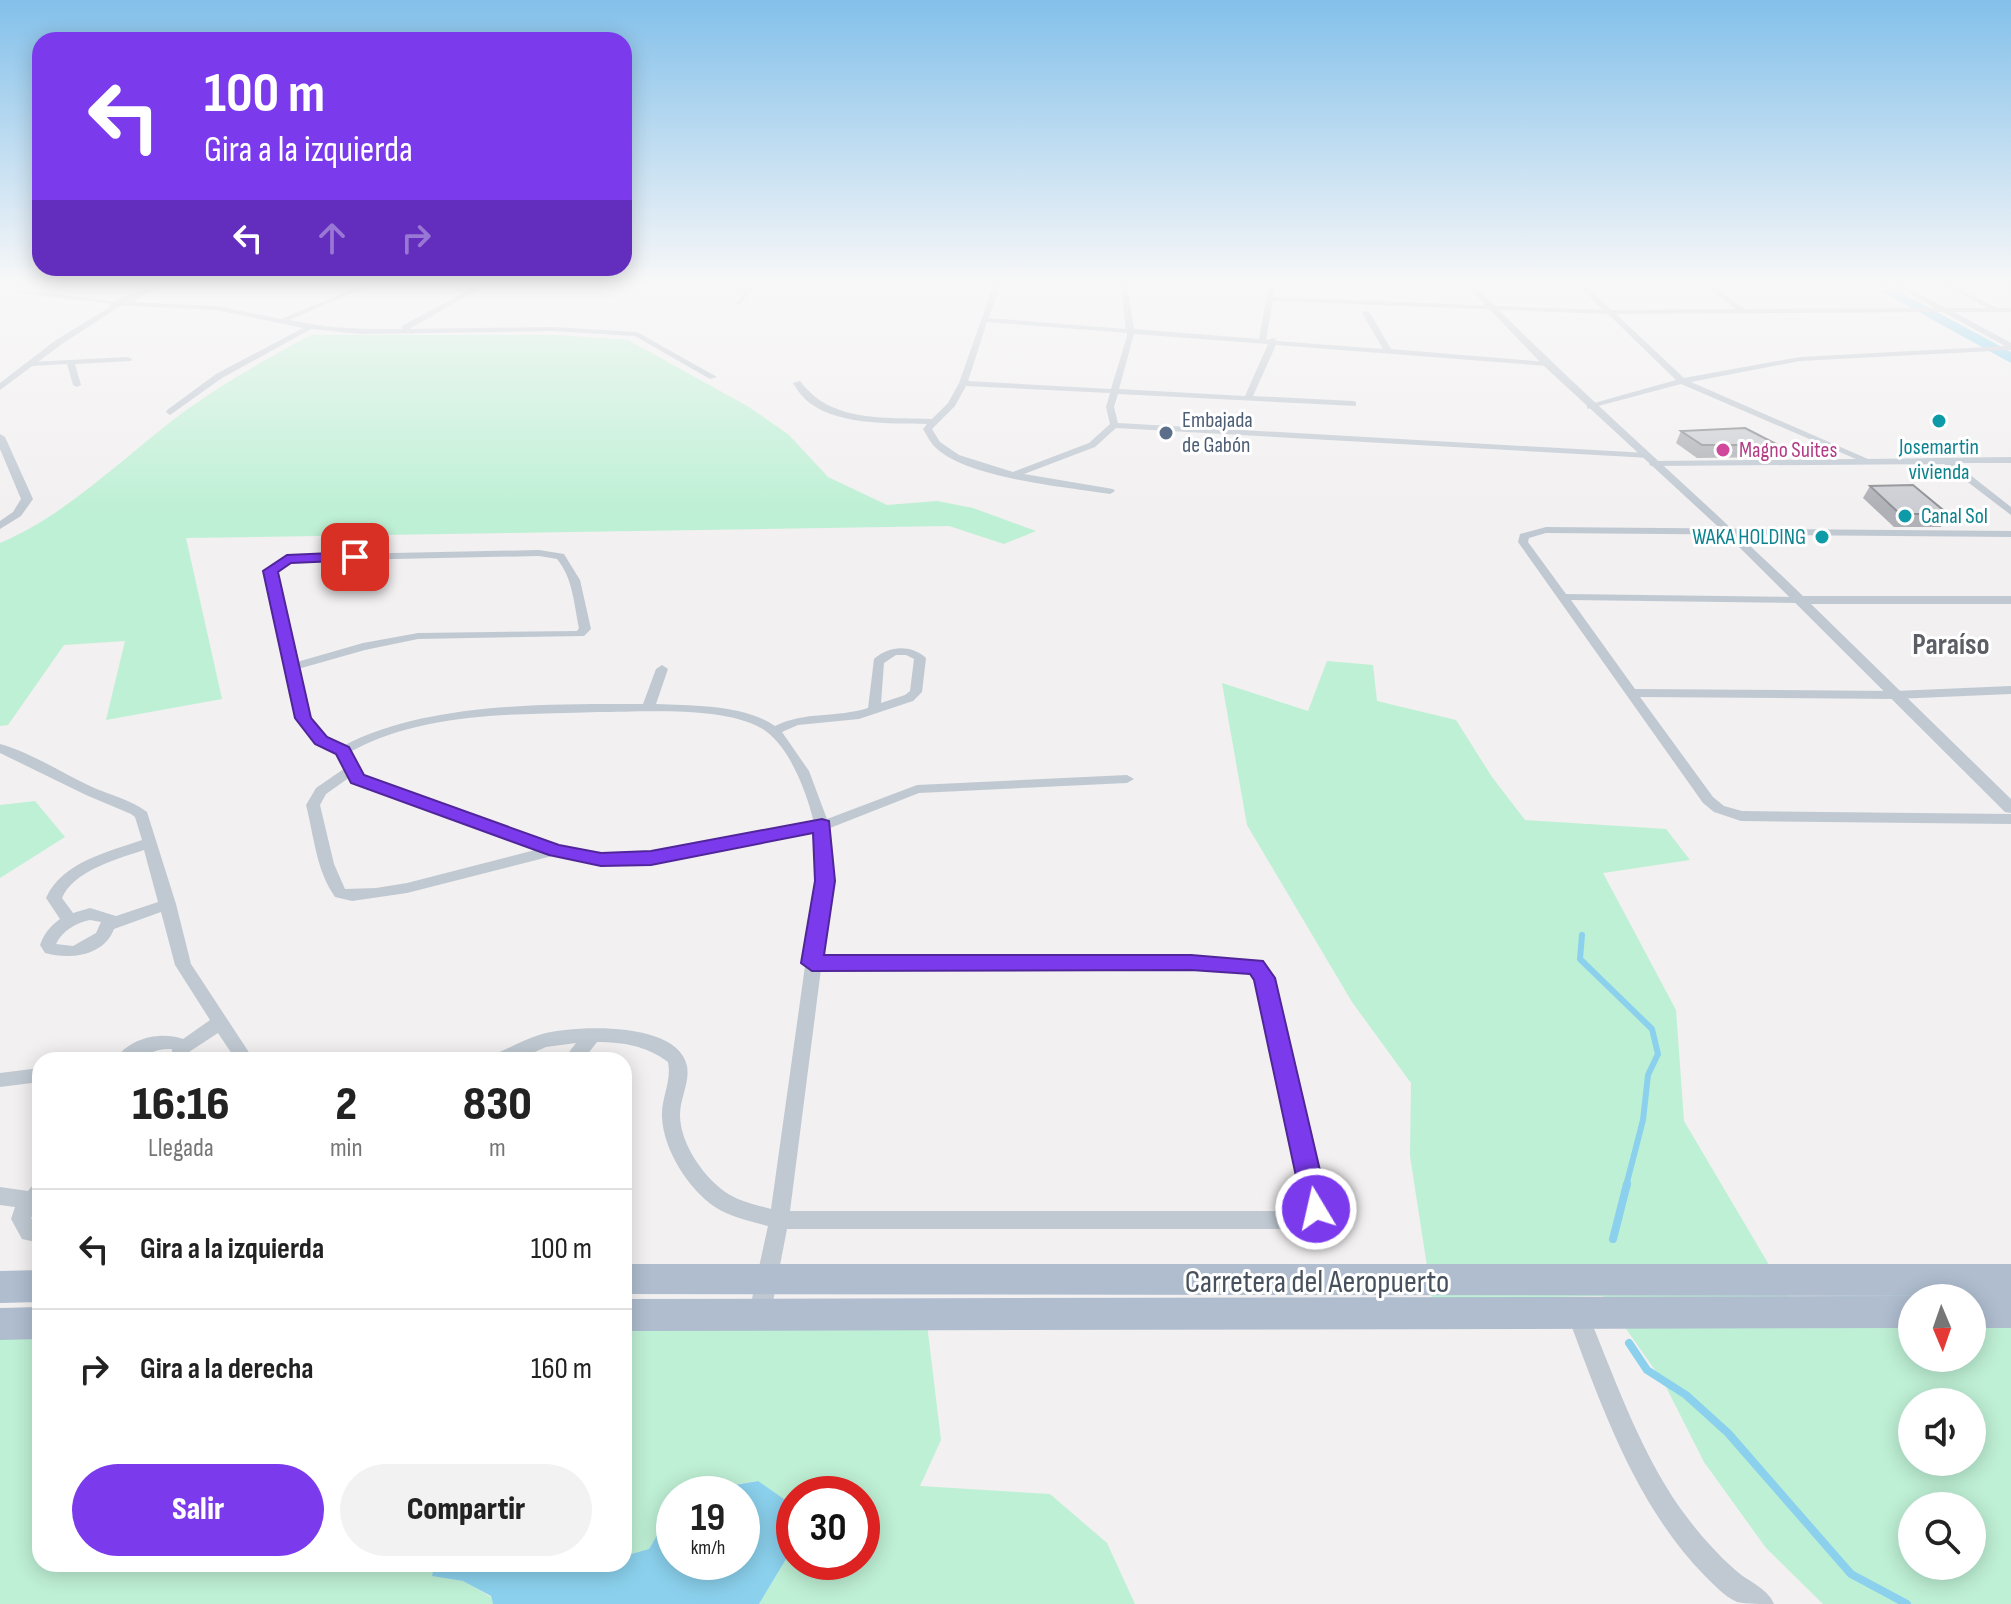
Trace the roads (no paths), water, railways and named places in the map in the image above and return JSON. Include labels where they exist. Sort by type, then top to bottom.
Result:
[{"type":"main road","name":"Carretera del Aeropuerto","points":[[632,1279],[2011,1280]]},
{"type":"main road","points":[[0,1287],[32,1286]]},
{"type":"main road","name":"Carretera del Aeropuerto","points":[[632,1315],[1898,1312]]},
{"type":"main road","points":[[1986,1312],[2011,1312]]},
{"type":"main road","points":[[0,1324],[32,1323]]},
{"type":"street","points":[[0,387],[38,359]]},
{"type":"street","points":[[31,364],[128,359]]},
{"type":"street","points":[[170,412],[219,376],[251,359]]},
{"type":"street","points":[[681,359],[713,377]]},
{"type":"street","points":[[971,359],[952,404],[927,433],[962,460],[1013,476],[1110,491]]},
{"type":"street","points":[[1114,425],[1110,407],[1124,359]]},
{"type":"street","points":[[1248,398],[1266,359]]},
{"type":"street","points":[[1488,359],[1547,364]]},
{"type":"street","points":[[1542,359],[1590,407],[1730,532],[2011,808]]},
{"type":"street","points":[[1659,359],[1682,381],[1868,461]]},
{"type":"street","points":[[1590,407],[1682,381],[1803,359]]},
{"type":"street","points":[[70,361],[77,385]]},
{"type":"street","points":[[797,383],[814,402],[840,413],[934,422]]},
{"type":"street","points":[[963,383],[1353,404]]},
{"type":"street","points":[[1013,476],[1092,445],[1114,425],[1651,460],[2011,460]]},
{"type":"street","points":[[0,437],[27,499],[17,514],[0,526]]},
{"type":"street","points":[[1945,460],[2011,512]]},
{"type":"street","points":[[2011,534],[1532,531],[1524,536],[1523,542],[1708,800],[1730,814],[2011,819]]},
{"type":"street","points":[[290,668],[363,647],[418,636],[568,636],[585,629],[569,568],[560,556],[287,559],[270,571],[290,668],[303,718],[321,740],[343,751],[350,771],[358,779],[556,850],[601,860],[627,861],[822,826],[917,789],[1127,779]]},
{"type":"street","points":[[1564,597],[2011,600]]},
{"type":"street","points":[[774,731],[806,718],[839,718],[874,710],[914,696],[920,658],[905,651],[893,651],[882,657],[878,662],[874,710]]},
{"type":"street","points":[[648,709],[662,669]]},
{"type":"street","points":[[1630,693],[1895,695],[2011,690]]},
{"type":"street","points":[[343,751],[382,732],[464,715],[527,710],[648,709],[745,714],[774,731],[803,774],[822,826],[825,881],[779,1220],[759,1317]]},
{"type":"street","points":[[0,748],[38,762],[92,793],[133,807],[142,815],[183,965],[239,1052]]},
{"type":"street","points":[[350,771],[321,791],[313,805],[333,879],[339,892],[348,897],[382,894],[556,850]]},
{"type":"street","points":[[69,920],[54,898],[60,883],[148,843]]},
{"type":"street","points":[[111,924],[106,915],[99,914],[69,920],[53,932],[48,945],[65,953],[85,948],[103,937],[111,924],[168,904]]},
{"type":"street","points":[[518,1052],[532,1044],[609,1035],[650,1042],[674,1057],[677,1065],[670,1113],[672,1134],[689,1164],[718,1199],[741,1210],[779,1220],[1288,1220],[1311,1215],[1316,1209],[1265,978],[1256,966],[1191,963],[812,963]]},
{"type":"street","points":[[185,1052],[219,1023]]},
{"type":"street","points":[[579,1052],[591,1038]]},
{"type":"street","points":[[138,1052],[153,1043],[171,1042],[179,1052]]},
{"type":"street","points":[[0,1080],[32,1076]]},
{"type":"street","points":[[0,1196],[32,1195]]},
{"type":"street","points":[[32,1200],[21,1219],[23,1227],[32,1231]]},
{"type":"street","points":[[1578,1314],[1604,1386],[1649,1478],[1692,1545],[1761,1604]]},
{"type":"water","points":[[760,1482],[776,1494],[776,1576],[759,1604],[493,1604],[491,1596],[463,1581],[432,1576],[433,1572],[632,1572],[632,1554],[649,1549],[656,1537],[656,1580],[760,1580]]},
{"type":"waterway","points":[[1582,935],[1580,959],[1652,1029],[1658,1054],[1648,1075],[1643,1120],[1626,1186]]},
{"type":"waterway","points":[[1613,1239],[1627,1184]]},
{"type":"waterway","points":[[1629,1343],[1647,1370],[1686,1395],[1728,1433],[1851,1574],[1907,1604]]},
{"type":"place","name":"Josemartin vivienda","points":[[1939,421]]},
{"type":"place","name":"Embajada de Gabón","points":[[1166,433]]},
{"type":"place","name":"Magno Suites","points":[[1723,450]]},
{"type":"place","name":"Canal Sol","points":[[1905,516]]},
{"type":"place","name":"WAKA HOLDING","points":[[1822,537]]},
{"type":"district","name":"Paraíso","points":[[1951,645]]}]
